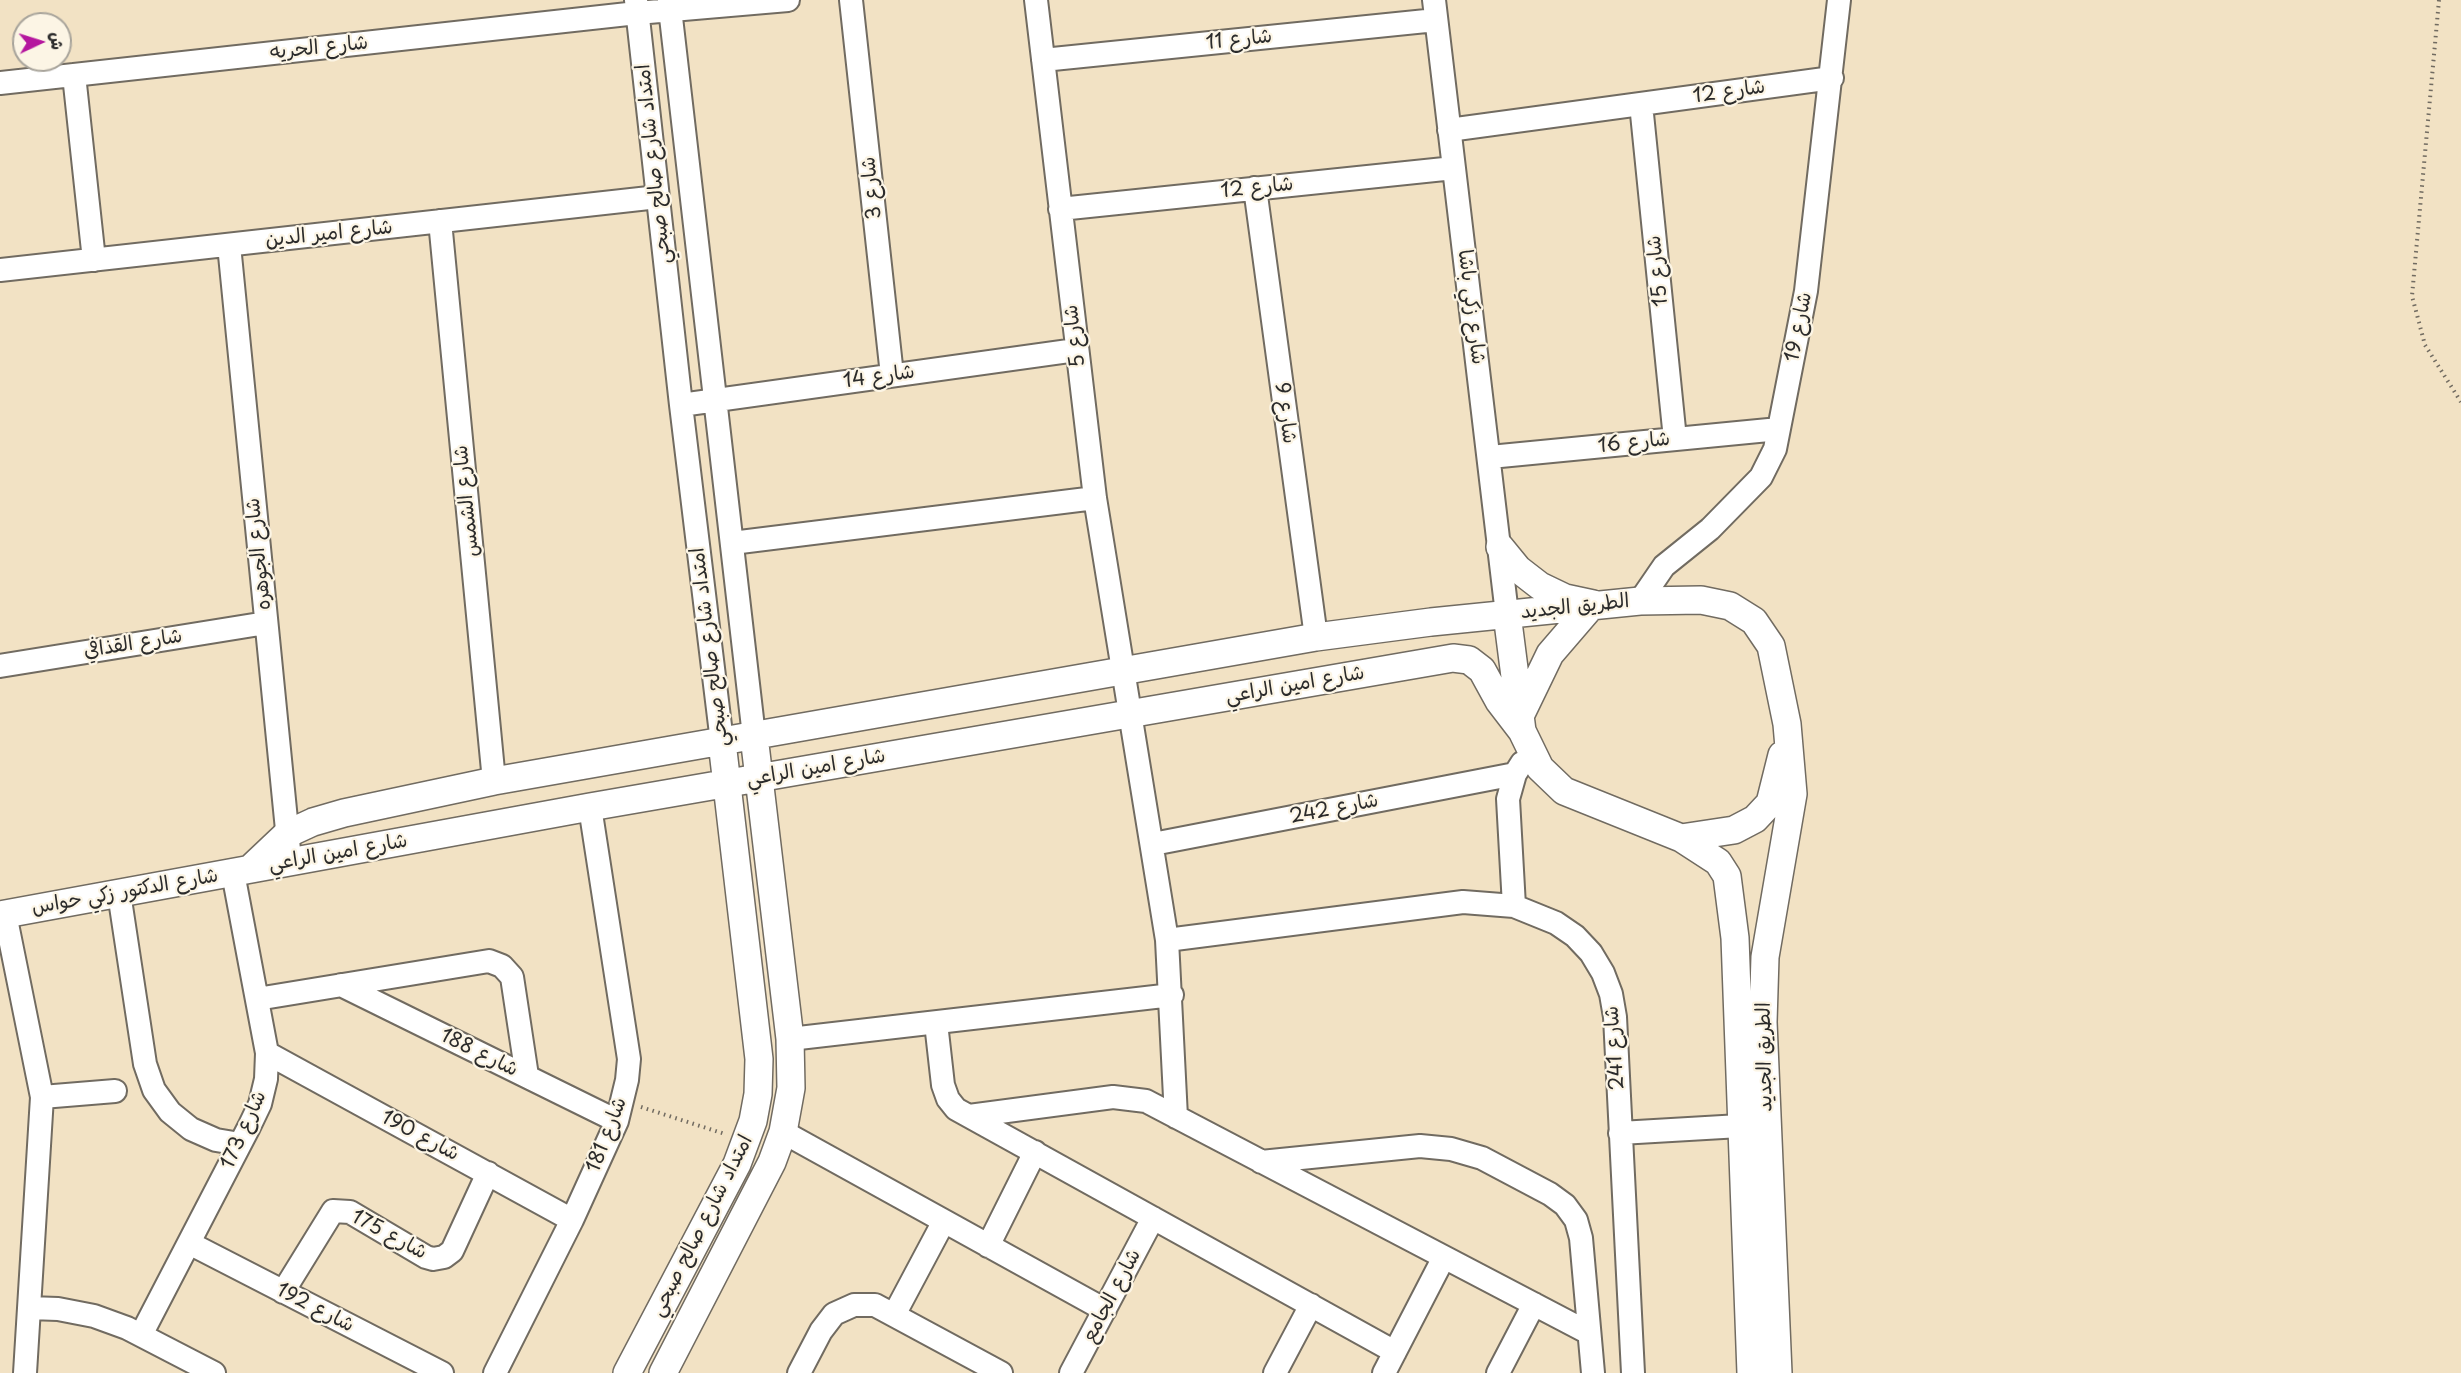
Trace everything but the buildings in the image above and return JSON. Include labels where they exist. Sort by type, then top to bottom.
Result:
[{"type":"street","name":"شارع الحريه","points":[[0,83],[637,7],[788,0]]},
{"type":"street","name":"شارع 3","points":[[851,0],[892,375]]},
{"type":"street","name":"شارع 5","points":[[1036,0],[1095,498],[1167,940],[1172,995],[1176,1117]]},
{"type":"street","name":"شارع 19","points":[[1640,601],[1664,566],[1710,529],[1761,477],[1775,449],[1806,291],[1832,78],[1839,0]]},
{"type":"street","name":"امتداد شارع صالح صبحي","points":[[663,1373],[772,1162],[783,1132],[791,1088],[790,1039],[669,5]]},
{"type":"street","name":"امتداد شارع صالح صبحي","points":[[627,1373],[737,1164],[759,1094],[759,1059],[681,405],[637,7]]},
{"type":"street","name":"شارع 11","points":[[1043,60],[1435,10]]},
{"type":"street","name":"شارع زكي باشا","points":[[1435,10],[1507,614]]},
{"type":"street","points":[[74,75],[94,260]]},
{"type":"street","name":"شارع 12","points":[[1449,130],[1832,78]]},
{"type":"street","name":"شارع 15","points":[[1641,104],[1675,439]]},
{"type":"street","name":"شارع 12","points":[[1060,209],[1454,168]]},
{"type":"street","name":"شارع 9","points":[[1255,188],[1316,637]]},
{"type":"street","name":"شارع امير الدين","points":[[0,270],[658,197]]},
{"type":"street","name":"شارع الشمس","points":[[440,221],[494,781]]},
{"type":"street","name":"شارع الجوهره","points":[[229,245],[290,862]]},
{"type":"street","name":"شارع 14","points":[[681,405],[1076,350]]},
{"type":"street","name":"شارع 16","points":[[1490,457],[1779,429]]},
{"type":"street","points":[[732,543],[1095,498]]},
{"type":"street","points":[[1500,548],[1518,569],[1540,586],[1565,598],[1593,604],[1550,654],[1522,744],[1508,799],[1507,812],[1514,906]]},
{"type":"street","name":"الطريق الجديد","points":[[1751,1373],[1740,1126],[1735,938],[1726,876],[1718,862],[1681,838],[1564,791],[1540,768],[1522,744],[1507,614],[1593,604],[1701,600],[1730,606],[1754,621],[1771,646],[1787,724],[1793,794],[1765,957],[1762,1023],[1778,1373]]},
{"type":"street","name":"شارع امين الراعي","points":[[241,871],[287,834],[313,822],[344,813],[494,781],[1316,637],[1507,614]]},
{"type":"street","name":"شارع القذافي","points":[[0,666],[266,622]]},
{"type":"street","name":"شارع امين الراعي","points":[[241,871],[590,807],[1453,658],[1468,660],[1482,670],[1522,744]]},
{"type":"street","points":[[1681,838],[1734,830],[1755,819],[1770,802],[1780,771],[1787,724]]},
{"type":"street","name":"شارع 242","points":[[1153,844],[1522,744]]},
{"type":"street","name":"شارع 181","points":[[495,1373],[572,1220],[620,1111],[629,1059],[590,807]]},
{"type":"street","name":"شارع الدكتور زكي حواس","points":[[2,915],[241,871]]},
{"type":"street","name":"شارع 173","points":[[141,1335],[260,1104],[266,1079],[267,1053],[257,999],[241,871]]},
{"type":"street","points":[[119,893],[145,1064],[154,1090],[170,1112],[191,1129],[216,1140],[240,1144]]},
{"type":"street","name":"شارع 241","points":[[1167,940],[1463,902],[1514,906],[1556,923],[1575,936],[1603,973],[1611,994],[1615,1017],[1633,1373]]},
{"type":"street","points":[[2,915],[42,1097],[25,1373]]},
{"type":"street","points":[[257,999],[474,961],[489,961],[502,966],[512,978],[516,992],[527,1076]]},
{"type":"street","name":"شارع 188","points":[[341,985],[527,1076],[620,1111]]},
{"type":"street","points":[[790,1039],[1172,995]]},
{"type":"street","points":[[936,1023],[943,1085],[948,1099],[956,1109],[1395,1352]]},
{"type":"street","name":"شارع 190","points":[[267,1053],[572,1220]]},
{"type":"street","points":[[42,1097],[115,1091]]},
{"type":"street","points":[[969,1116],[1113,1097],[1146,1101],[1589,1333]]},
{"type":"street","points":[[1620,1133],[1740,1126]]},
{"type":"street","points":[[783,1132],[1105,1310]]},
{"type":"street","points":[[1261,1162],[1420,1146],[1451,1149],[1482,1158],[1550,1194],[1565,1205],[1576,1220],[1581,1238],[1593,1373]]},
{"type":"street","points":[[988,1246],[1035,1152]]},
{"type":"street","name":"شارع 175","points":[[284,1292],[333,1211],[350,1212],[426,1257],[433,1259],[444,1257],[452,1251],[488,1173]]},
{"type":"street","name":"شارع الجامع","points":[[1071,1373],[1153,1218]]},
{"type":"street","points":[[894,1315],[944,1221]]},
{"type":"street","name":"شارع 192","points":[[189,1243],[442,1373]]},
{"type":"street","points":[[1384,1373],[1444,1257]]},
{"type":"street","points":[[1498,1373],[1534,1304]]},
{"type":"street","points":[[799,1373],[821,1330],[834,1314],[854,1305],[875,1305],[1001,1373]]},
{"type":"street","points":[[1275,1373],[1311,1305]]},
{"type":"street","points":[[29,1308],[58,1309],[94,1316],[141,1335],[214,1373]]},
{"type":"path","points":[[2439,0],[2412,296],[2425,345],[2461,402]]},
{"type":"path","points":[[620,1111],[746,1141]]}]
